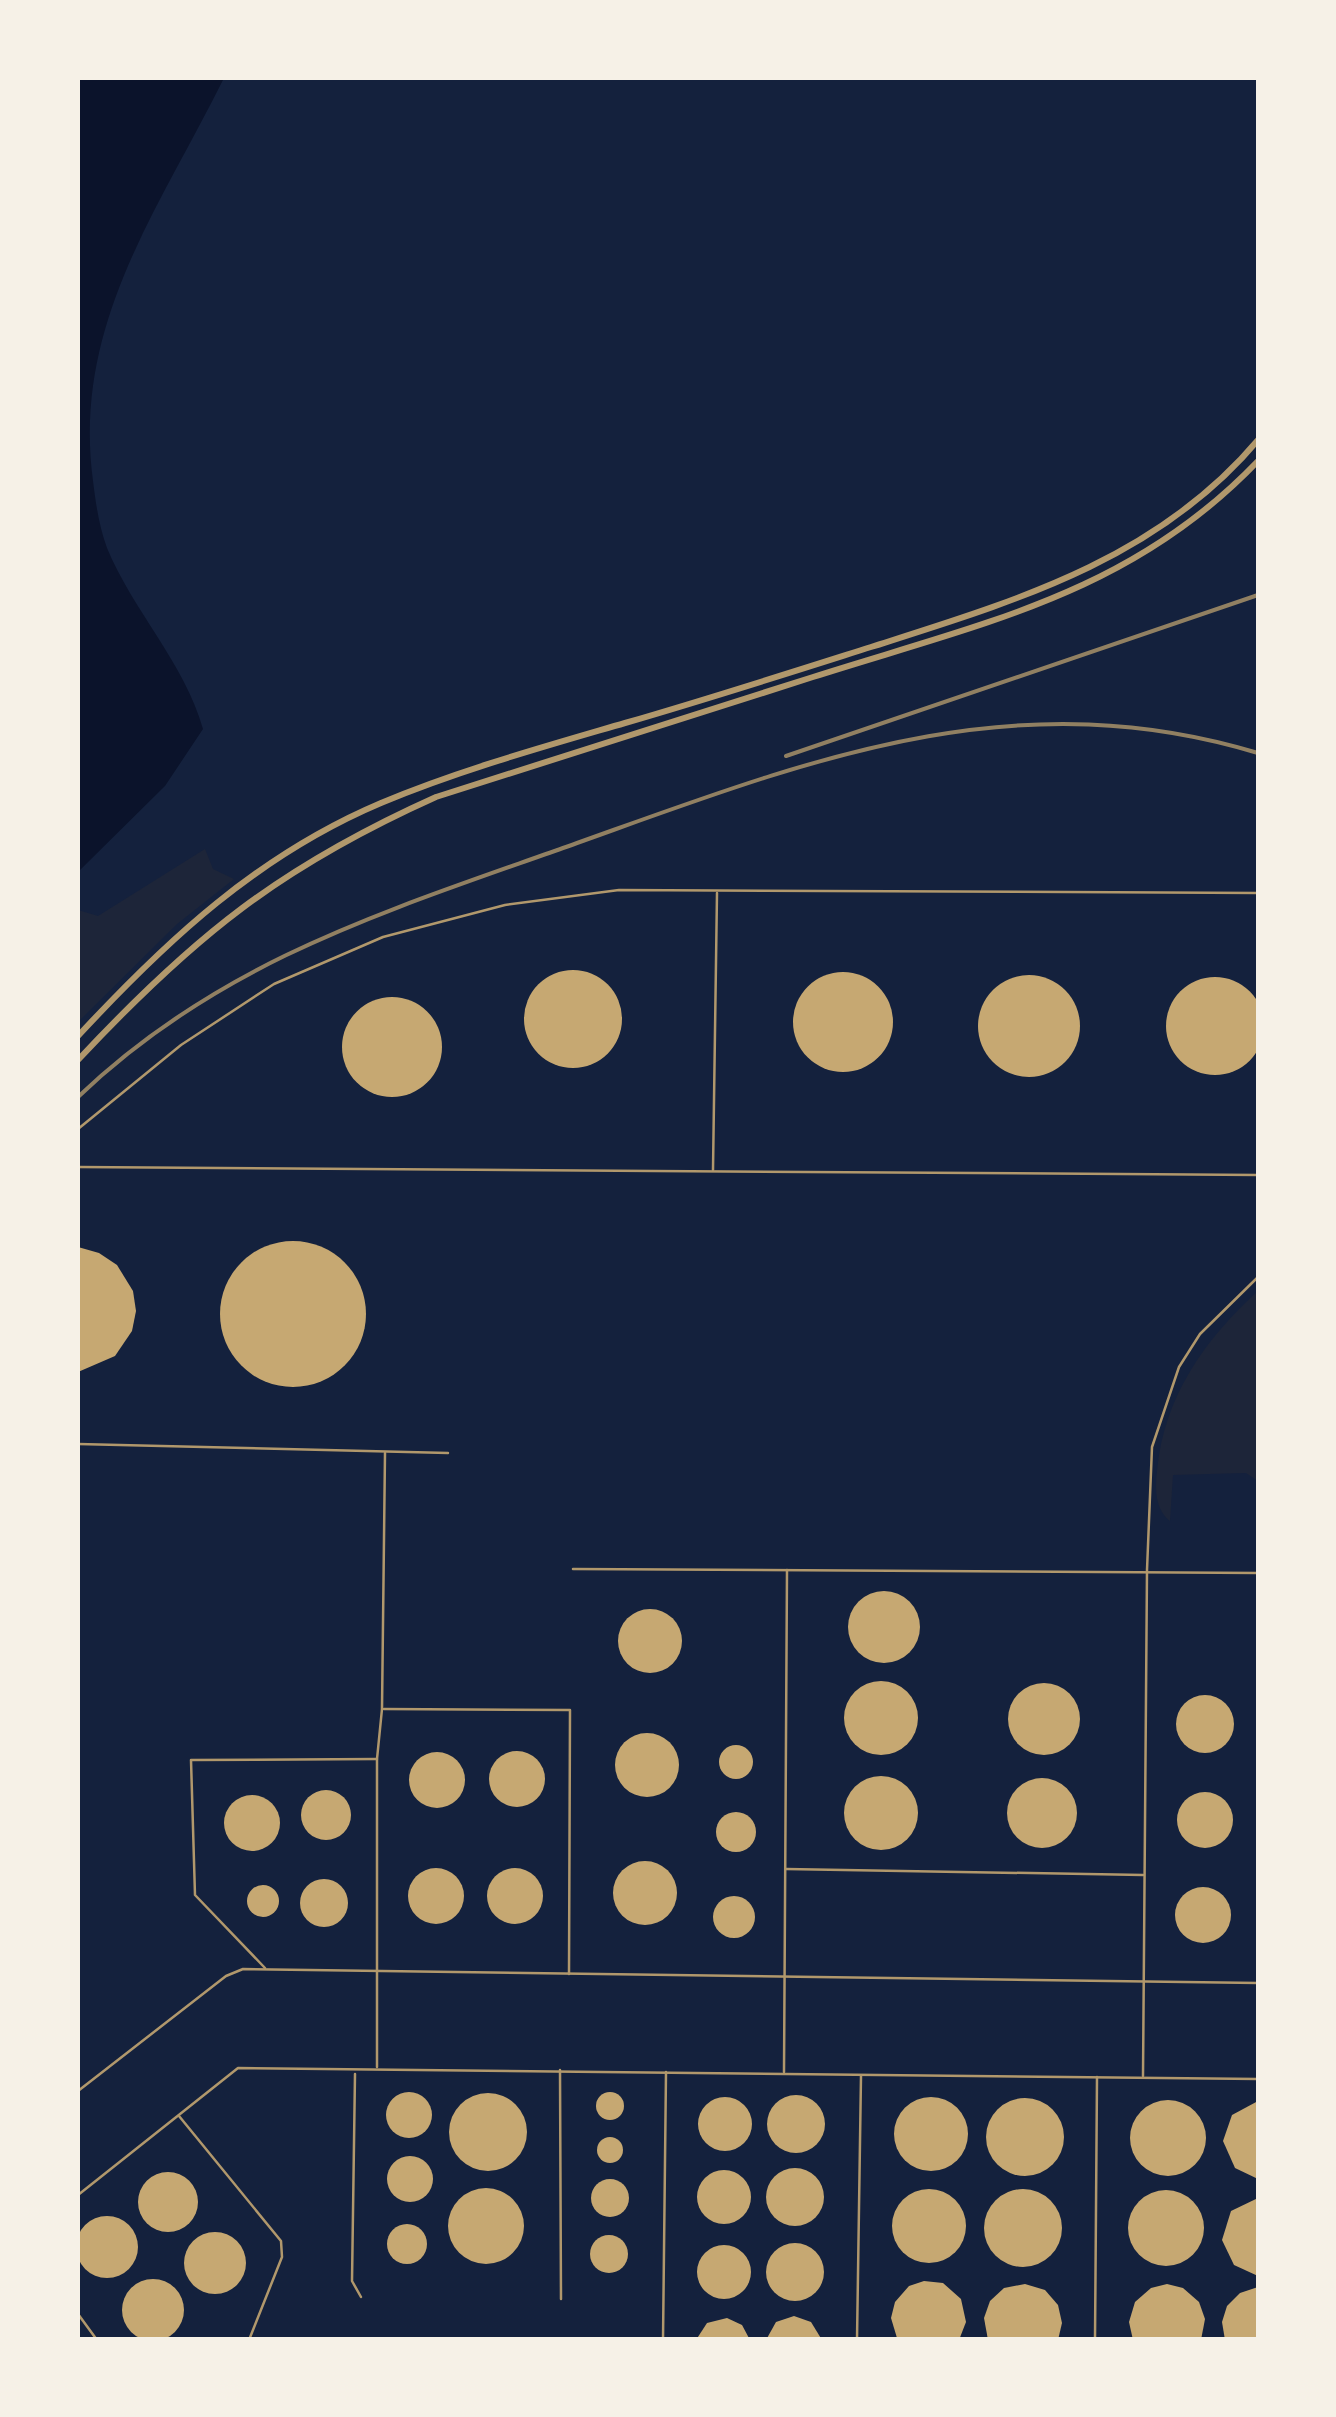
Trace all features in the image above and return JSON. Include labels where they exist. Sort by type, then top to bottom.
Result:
[{"type":"street","points":[[78,1036],[158,949],[196,918],[294,848],[344,820],[476,768],[1055,586],[1160,530],[1202,497],[1258,440]]},
{"type":"street","points":[[78,1060],[213,926],[278,879],[359,831],[436,797],[1051,602],[1148,554],[1190,524],[1258,461]]},
{"type":"lane","points":[[78,1129],[181,1045],[274,984],[383,937],[505,904],[619,890],[1258,893]]},
{"type":"lane","points":[[713,1172],[717,892]]},
{"type":"lane","points":[[78,1167],[1258,1175]]},
{"type":"lane","points":[[1143,2077],[1147,1570],[1152,1447],[1179,1367],[1200,1334],[1258,1278]]},
{"type":"lane","points":[[78,1444],[448,1453]]},
{"type":"lane","points":[[377,2069],[377,1759],[382,1708],[385,1453]]},
{"type":"lane","points":[[573,1568],[1258,1573]]},
{"type":"lane","points":[[784,2073],[787,1568]]},
{"type":"lane","points":[[382,1708],[570,1710],[569,1974]]},
{"type":"lane","points":[[266,1969],[195,1895],[191,1760],[377,1759]]},
{"type":"lane","points":[[783,1869],[1144,1874]]},
{"type":"lane","points":[[78,2091],[226,1976],[244,1970],[1143,1985],[1258,1983]]},
{"type":"lane","points":[[78,2194],[238,2068],[1258,2079]]},
{"type":"lane","points":[[560,2070],[561,2299]]},
{"type":"lane","points":[[355,2072],[352,2281],[361,2297]]},
{"type":"lane","points":[[663,2340],[666,2072]]},
{"type":"lane","points":[[857,2340],[860,2074]]},
{"type":"lane","points":[[1095,2340],[1097,2077]]},
{"type":"lane","points":[[178,2114],[281,2241],[282,2258],[249,2340]]},
{"type":"lane","points":[[78,2314],[97,2340]]},
{"type":"shaded area","points":[[78,78],[224,78],[126,271],[95,371],[90,424],[95,498],[107,548],[184,681],[203,729],[165,786],[78,872]]},
{"type":"shaded area","points":[[205,849],[213,869],[234,879],[177,924],[78,1022],[78,910],[98,916]]},
{"type":"shaded area","points":[[1258,1291],[1258,1481],[1246,1473],[1173,1475],[1170,1521],[1159,1505],[1156,1485],[1168,1419],[1204,1350]]},
{"type":"building","points":[[573,970],[592,974],[608,984],[618,1000],[622,1019],[618,1038],[608,1054],[592,1064],[573,1068],[554,1064],[538,1054],[528,1038],[524,1019],[528,1000],[538,984],[554,974]]},
{"type":"building","points":[[843,972],[871,980],[885,994],[893,1022],[885,1050],[871,1064],[843,1072],[815,1064],[801,1050],[793,1022],[801,994],[815,980]]},
{"type":"building","points":[[1029,975],[1049,979],[1065,990],[1076,1006],[1080,1026],[1076,1046],[1065,1062],[1049,1073],[1029,1077],[1009,1073],[993,1062],[982,1046],[978,1026],[982,1006],[993,990],[1009,979]]},
{"type":"building","points":[[1215,977],[1234,980],[1250,991],[1261,1007],[1261,1045],[1250,1061],[1234,1072],[1215,1075],[1196,1072],[1180,1061],[1169,1045],[1166,1026],[1169,1007],[1180,991],[1196,980]]},
{"type":"building","points":[[392,997],[420,1005],[434,1019],[442,1047],[434,1075],[420,1089],[392,1097],[364,1089],[350,1075],[342,1047],[350,1019],[364,1005]]},
{"type":"building","points":[[293,1241],[321,1246],[345,1262],[361,1286],[366,1314],[361,1342],[345,1366],[321,1382],[293,1387],[265,1382],[241,1366],[225,1342],[220,1314],[225,1286],[241,1262],[265,1246]]},
{"type":"building","points":[[78,1247],[99,1253],[117,1265],[133,1291],[136,1311],[132,1331],[115,1356],[78,1372]]},
{"type":"building","points":[[884,1591],[898,1593],[910,1601],[918,1613],[918,1641],[910,1653],[898,1661],[884,1663],[870,1661],[858,1653],[850,1641],[848,1627],[850,1613],[858,1601],[870,1593]]},
{"type":"building","points":[[650,1609],[673,1618],[682,1641],[673,1664],[650,1673],[627,1664],[618,1641],[627,1618]]},
{"type":"building","points":[[881,1681],[907,1692],[918,1718],[907,1744],[881,1755],[855,1744],[844,1718],[855,1692]]},
{"type":"building","points":[[1044,1683],[1069,1694],[1080,1719],[1069,1744],[1044,1755],[1019,1744],[1008,1719],[1019,1694]]},
{"type":"building","points":[[1205,1695],[1225,1704],[1234,1724],[1225,1744],[1205,1753],[1185,1744],[1176,1724],[1185,1704]]},
{"type":"building","points":[[647,1733],[670,1742],[679,1765],[670,1788],[647,1797],[624,1788],[615,1765],[624,1742]]},
{"type":"building","points":[[736,1745],[748,1750],[753,1762],[748,1774],[736,1779],[724,1774],[719,1762],[724,1750]]},
{"type":"building","points":[[517,1751],[537,1759],[545,1779],[537,1799],[517,1807],[497,1799],[489,1779],[497,1759]]},
{"type":"building","points":[[437,1752],[457,1760],[465,1780],[457,1800],[437,1808],[417,1800],[409,1780],[417,1760]]},
{"type":"building","points":[[881,1776],[907,1787],[918,1813],[907,1839],[881,1850],[855,1839],[844,1813],[855,1787]]},
{"type":"building","points":[[1042,1778],[1067,1788],[1077,1813],[1067,1838],[1042,1848],[1017,1838],[1007,1813],[1017,1788]]},
{"type":"building","points":[[326,1790],[343,1798],[351,1815],[343,1832],[326,1840],[309,1832],[301,1815],[309,1798]]},
{"type":"building","points":[[1205,1792],[1225,1800],[1233,1820],[1225,1840],[1205,1848],[1185,1840],[1177,1820],[1185,1800]]},
{"type":"building","points":[[252,1795],[272,1803],[280,1823],[272,1843],[252,1851],[232,1843],[224,1823],[232,1803]]},
{"type":"building","points":[[736,1812],[750,1818],[756,1832],[750,1846],[736,1852],[722,1846],[716,1832],[722,1818]]},
{"type":"building","points":[[645,1861],[668,1870],[677,1893],[668,1916],[645,1925],[622,1916],[613,1893],[622,1870]]},
{"type":"building","points":[[436,1868],[456,1876],[464,1896],[456,1916],[436,1924],[416,1916],[408,1896],[416,1876]]},
{"type":"building","points":[[515,1868],[535,1876],[543,1896],[535,1916],[515,1924],[495,1916],[487,1896],[495,1876]]},
{"type":"building","points":[[324,1879],[341,1886],[348,1903],[341,1920],[324,1927],[307,1920],[300,1903],[307,1886]]},
{"type":"building","points":[[263,1885],[274,1890],[279,1901],[274,1912],[263,1917],[252,1912],[247,1901],[252,1890]]},
{"type":"building","points":[[1203,1887],[1223,1895],[1231,1915],[1223,1935],[1203,1943],[1183,1935],[1175,1915],[1183,1895]]},
{"type":"building","points":[[734,1896],[749,1902],[755,1917],[749,1932],[734,1938],[719,1932],[713,1917],[719,1902]]},
{"type":"building","points":[[409,2092],[425,2099],[432,2115],[425,2131],[409,2138],[393,2131],[386,2115],[393,2099]]},
{"type":"building","points":[[610,2092],[620,2096],[624,2106],[620,2116],[610,2120],[600,2116],[596,2106],[600,2096]]},
{"type":"building","points":[[488,2093],[516,2104],[527,2132],[516,2160],[488,2171],[460,2160],[449,2132],[460,2104]]},
{"type":"building","points":[[796,2095],[816,2104],[825,2124],[816,2144],[796,2153],[776,2144],[767,2124],[776,2104]]},
{"type":"building","points":[[725,2097],[744,2105],[752,2124],[744,2143],[725,2151],[706,2143],[698,2124],[706,2105]]},
{"type":"building","points":[[931,2097],[945,2099],[957,2108],[966,2120],[966,2148],[957,2160],[945,2169],[931,2171],[917,2169],[905,2160],[896,2148],[894,2134],[896,2120],[905,2108],[917,2099]]},
{"type":"building","points":[[1025,2098],[1053,2109],[1064,2137],[1053,2165],[1025,2176],[997,2165],[986,2137],[997,2109]]},
{"type":"building","points":[[1168,2100],[1195,2111],[1206,2138],[1195,2165],[1168,2176],[1141,2165],[1130,2138],[1141,2111]]},
{"type":"building","points":[[1258,2101],[1258,2179],[1235,2168],[1223,2141],[1232,2115]]},
{"type":"building","points":[[610,2137],[619,2141],[623,2150],[619,2159],[610,2163],[601,2159],[597,2150],[601,2141]]},
{"type":"building","points":[[410,2156],[426,2163],[433,2179],[426,2195],[410,2202],[394,2195],[387,2179],[394,2163]]},
{"type":"building","points":[[795,2168],[815,2177],[824,2197],[815,2217],[795,2226],[775,2217],[766,2197],[775,2177]]},
{"type":"building","points":[[724,2170],[743,2178],[751,2197],[743,2216],[724,2224],[705,2216],[697,2197],[705,2178]]},
{"type":"building","points":[[168,2172],[190,2180],[198,2202],[190,2224],[168,2232],[146,2224],[138,2202],[146,2180]]},
{"type":"building","points":[[610,2179],[624,2184],[629,2198],[624,2212],[610,2217],[596,2212],[591,2198],[596,2184]]},
{"type":"building","points":[[486,2188],[513,2199],[524,2226],[513,2253],[486,2264],[459,2253],[448,2226],[459,2199]]},
{"type":"building","points":[[929,2189],[943,2191],[955,2200],[964,2212],[964,2240],[955,2252],[943,2261],[929,2263],[915,2261],[903,2252],[894,2240],[892,2226],[894,2212],[903,2200],[915,2191]]},
{"type":"building","points":[[1023,2189],[1051,2200],[1062,2228],[1051,2256],[1023,2267],[995,2256],[984,2228],[995,2200]]},
{"type":"building","points":[[1166,2190],[1193,2201],[1204,2228],[1193,2255],[1166,2266],[1139,2255],[1128,2228],[1139,2201]]},
{"type":"building","points":[[1258,2198],[1258,2276],[1234,2265],[1222,2240],[1231,2211]]},
{"type":"building","points":[[107,2216],[129,2225],[138,2247],[129,2269],[107,2278],[85,2269],[76,2247],[85,2225]]},
{"type":"building","points":[[407,2224],[421,2230],[427,2244],[421,2258],[407,2264],[393,2258],[387,2244],[393,2230]]},
{"type":"building","points":[[215,2232],[237,2241],[246,2263],[237,2285],[215,2294],[193,2285],[184,2263],[193,2241]]},
{"type":"building","points":[[609,2235],[622,2241],[628,2254],[622,2267],[609,2273],[596,2267],[590,2254],[596,2241]]},
{"type":"building","points":[[795,2243],[815,2252],[824,2272],[815,2292],[795,2301],[775,2292],[766,2272],[775,2252]]},
{"type":"building","points":[[724,2245],[743,2253],[751,2272],[743,2291],[724,2299],[705,2291],[697,2272],[705,2253]]},
{"type":"building","points":[[153,2279],[175,2288],[184,2310],[175,2332],[153,2341],[131,2332],[122,2310],[131,2288]]},
{"type":"building","points":[[924,2281],[943,2283],[961,2299],[966,2322],[959,2340],[897,2338],[891,2318],[895,2302],[909,2286]]},
{"type":"building","points":[[1025,2284],[1045,2290],[1058,2305],[1062,2323],[1058,2340],[988,2340],[984,2318],[990,2301],[1004,2288]]},
{"type":"building","points":[[1167,2284],[1183,2288],[1199,2302],[1205,2319],[1201,2340],[1133,2340],[1129,2322],[1135,2302],[1151,2288]]},
{"type":"building","points":[[1258,2287],[1258,2340],[1225,2340],[1222,2322],[1227,2306],[1240,2293]]},
{"type":"building","points":[[794,2316],[811,2322],[822,2340],[766,2340],[776,2322]]},
{"type":"building","points":[[727,2318],[742,2325],[750,2340],[696,2340],[707,2323]]},
{"type":"railway","points":[[786,756],[1258,595]]},
{"type":"railway","points":[[78,1097],[132,1050],[188,1010],[306,946],[431,895],[819,761],[904,741],[989,728],[1076,724],[1165,732],[1258,753]]}]
